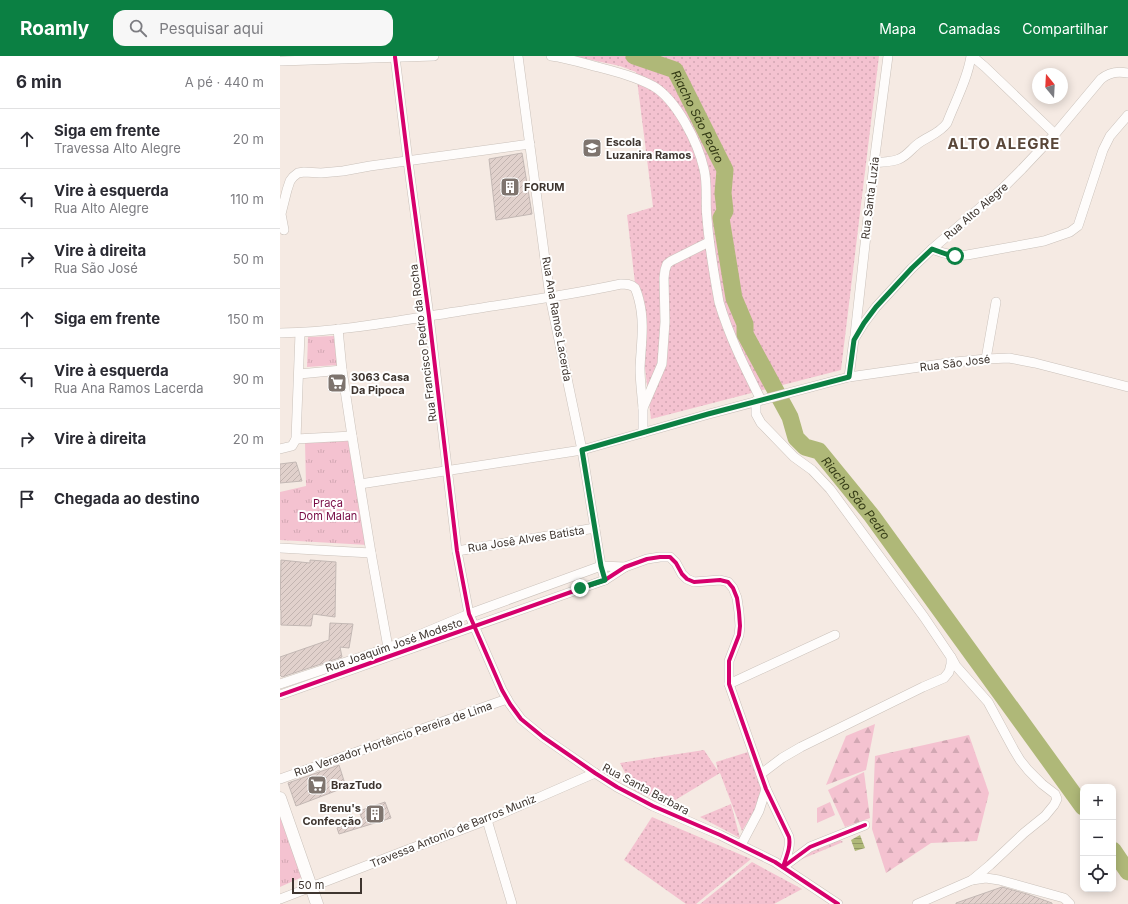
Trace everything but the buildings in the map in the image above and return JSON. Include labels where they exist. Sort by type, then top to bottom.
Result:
[{"type":"main road","points":[[280,798],[317,904]]},
{"type":"street","points":[[280,61],[434,56]]},
{"type":"street","name":"Rua Ana Ramos Lacerda","points":[[518,56],[550,297],[582,450],[596,528],[601,566],[605,580]]},
{"type":"street","points":[[551,56],[574,60],[636,78],[661,92],[678,112],[690,132],[701,159],[705,176],[709,242],[719,302],[738,352],[762,400],[756,414],[761,423],[794,457],[812,470],[830,488],[924,617],[956,666],[988,702],[1020,760],[1055,794],[1057,799],[1045,816],[972,880]]},
{"type":"street","name":"Rua Santa Luzia","points":[[854,340],[874,162],[888,56]]},
{"type":"street","points":[[874,162],[899,159],[918,144],[943,129],[947,123],[969,69],[972,56],[1055,134]]},
{"type":"street","name":"Rua Francisco Pedro da Rocha","points":[[395,57],[429,316],[457,551],[469,614],[474,627]]},
{"type":"street","name":"Rua Alto Alegre","points":[[849,377],[854,340],[876,307],[932,249],[1003,188],[1055,134],[1101,79],[1110,73],[1128,73]]},
{"type":"street","points":[[932,249],[955,256],[967,255],[1032,243],[1061,236],[1070,232],[1078,226],[1093,176],[1103,150],[1110,136],[1128,115]]},
{"type":"street","points":[[284,230],[281,214],[290,181],[298,173],[343,171],[530,144]]},
{"type":"street","points":[[643,408],[662,364],[665,328],[664,278],[667,264],[709,242]]},
{"type":"street","points":[[280,333],[300,333],[338,329],[550,297],[621,284],[631,285],[635,288],[638,294],[642,315],[643,328],[640,370],[643,433]]},
{"type":"street","points":[[986,359],[996,302]]},
{"type":"street","points":[[338,329],[342,370],[352,436],[389,652]]},
{"type":"street","points":[[285,448],[294,443],[296,439],[300,333]]},
{"type":"street","name":"Rua São José","points":[[360,484],[582,450],[708,414],[849,377],[955,362],[1009,358],[1128,387]]},
{"type":"street","points":[[299,374],[342,370]]},
{"type":"street","points":[[296,439],[352,436]]},
{"type":"street","name":"Rua Josê Alves Batista","points":[[457,551],[596,528]]},
{"type":"street","points":[[280,548],[371,552]]},
{"type":"street","points":[[601,566],[625,567],[647,559],[670,557],[687,579],[694,582],[720,580],[728,582],[733,588],[737,598],[740,626],[739,635],[729,661],[729,684],[766,789],[786,830],[790,843],[783,867]]},
{"type":"street","name":"Rua Joaquim José Modesto","points":[[280,695],[389,652],[469,614],[601,566]]},
{"type":"street","name":"Rua Joaquim José Modesto","points":[[280,684],[474,627],[605,580],[625,567]]},
{"type":"street","points":[[559,582],[563,595]]},
{"type":"street","name":"Rua Santa Barbara","points":[[474,627],[507,699],[521,719],[542,737],[617,787],[653,806],[741,845],[775,862],[838,904]]},
{"type":"street","points":[[729,684],[835,635]]},
{"type":"street","points":[[761,774],[801,746],[944,678],[949,672],[951,657]]},
{"type":"street","name":"Rua Vereador Hortêncio Pereira de Lima","points":[[280,778],[507,699]]},
{"type":"street","name":"Travessa Antonio de Barros Muniz","points":[[280,899],[487,820],[594,773]]},
{"type":"street","points":[[741,845],[759,811],[766,789]]},
{"type":"street","points":[[487,820],[512,904]]},
{"type":"street","points":[[783,867],[810,847],[865,825]]},
{"type":"street","points":[[917,904],[972,880],[986,878],[999,880],[1064,898],[1070,904]]},
{"type":"green space","points":[[573,56],[879,56],[841,370],[651,419],[627,215],[653,207],[636,72],[620,66]]},
{"type":"green space","points":[[334,336],[337,365],[307,367],[308,337]]},
{"type":"green space","name":"Praça Dom Malan","points":[[349,441],[368,545],[280,540],[280,492],[306,486],[305,442]]},
{"type":"green space","points":[[875,724],[866,770],[826,785],[846,736]]},
{"type":"green space","points":[[969,735],[989,793],[977,841],[931,843],[886,873],[872,829],[875,756]]},
{"type":"green space","points":[[704,750],[718,771],[716,762],[748,752],[762,789],[757,806],[742,831],[720,773],[672,802],[635,792],[620,763]]},
{"type":"green space","points":[[864,772],[870,818],[845,827],[828,790]]},
{"type":"green space","points":[[830,802],[835,815],[817,823],[817,808]]},
{"type":"green space","points":[[731,804],[740,838],[700,817]]},
{"type":"green space","points":[[280,817],[302,877],[280,887]]},
{"type":"green space","points":[[652,817],[751,859],[696,904],[686,904],[624,860]]},
{"type":"green space","points":[[839,839],[843,842],[802,859],[803,854]]},
{"type":"green space","points":[[752,862],[802,889],[774,904],[700,904]]},
{"type":"shaded area","points":[[860,835],[865,848],[855,851],[851,840]]},
{"type":"waterway","name":"Riacho São Pedro","points":[[634,56],[675,70],[725,170],[723,193],[725,211],[721,218],[734,298],[745,324],[745,334],[790,417],[796,438],[805,447],[819,451],[872,516],[1080,803]]},
{"type":"waterway","name":"Riacho São Pedro","points":[[1116,854],[1128,872]]},
{"type":"cycle path","points":[[395,57],[429,316],[457,551],[469,614],[502,690],[521,719],[543,737],[595,773],[617,787],[653,806],[720,835],[775,862],[838,904]]},
{"type":"cycle path","points":[[280,695],[605,580],[625,567],[647,559],[670,557],[687,579],[694,582],[720,580],[728,582],[733,588],[737,598],[740,626],[739,635],[729,661],[729,684],[766,789],[789,837],[789,849],[783,867],[810,847],[865,825]]},
{"type":"place","name":"Escola Luzanira Ramos","points":[[592,148]]},
{"type":"place","name":"FORUM","points":[[510,187]]},
{"type":"place","name":"3063 Casa Da Pipoca","points":[[337,383]]},
{"type":"place","name":"BrazTudo","points":[[317,785]]},
{"type":"place","name":"Brenu's Confecção","points":[[375,814]]},
{"type":"district","name":"ALTO ALEGRE","points":[[1004,143]]},
{"type":"route","points":[[580,588],[605,580],[601,566],[596,528],[582,450],[708,414],[849,377],[854,340],[876,307],[932,249],[955,256]]}]
